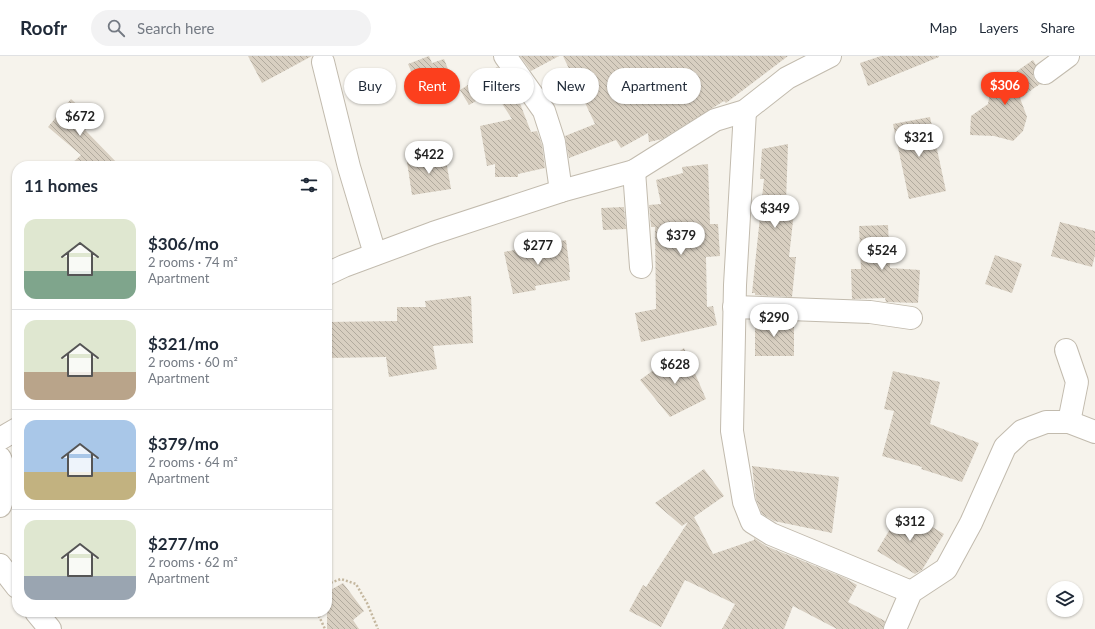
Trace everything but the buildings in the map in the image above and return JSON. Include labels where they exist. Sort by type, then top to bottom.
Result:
[{"type":"street","points":[[505,56],[544,111],[554,142],[561,191]]},
{"type":"street","points":[[1045,73],[1068,56]]},
{"type":"street","points":[[332,272],[375,254],[433,233],[561,191],[634,171],[715,120],[745,111],[787,78],[826,57]]},
{"type":"street","points":[[323,62],[349,167],[375,254]]},
{"type":"street","points":[[745,111],[734,307],[732,431],[744,502],[752,522],[771,534],[910,592]]},
{"type":"street","points":[[634,171],[641,267]]},
{"type":"street","points":[[734,307],[870,312],[911,318]]},
{"type":"street","points":[[1066,350],[1077,382],[1069,422]]},
{"type":"street","points":[[895,629],[910,592],[946,570],[971,523],[1005,448],[1022,431],[1046,422],[1069,422],[1095,432]]},
{"type":"street","points":[[0,440],[12,432]]},
{"type":"street","points":[[0,458],[6,471],[6,491],[0,506]]},
{"type":"street","points":[[0,565],[12,581]]},
{"type":"street","points":[[40,617],[50,629]]},
{"type":"path","points":[[332,582],[341,579],[356,584],[367,603],[378,629]]},
{"type":"path","points":[[319,617],[325,629]]}]
